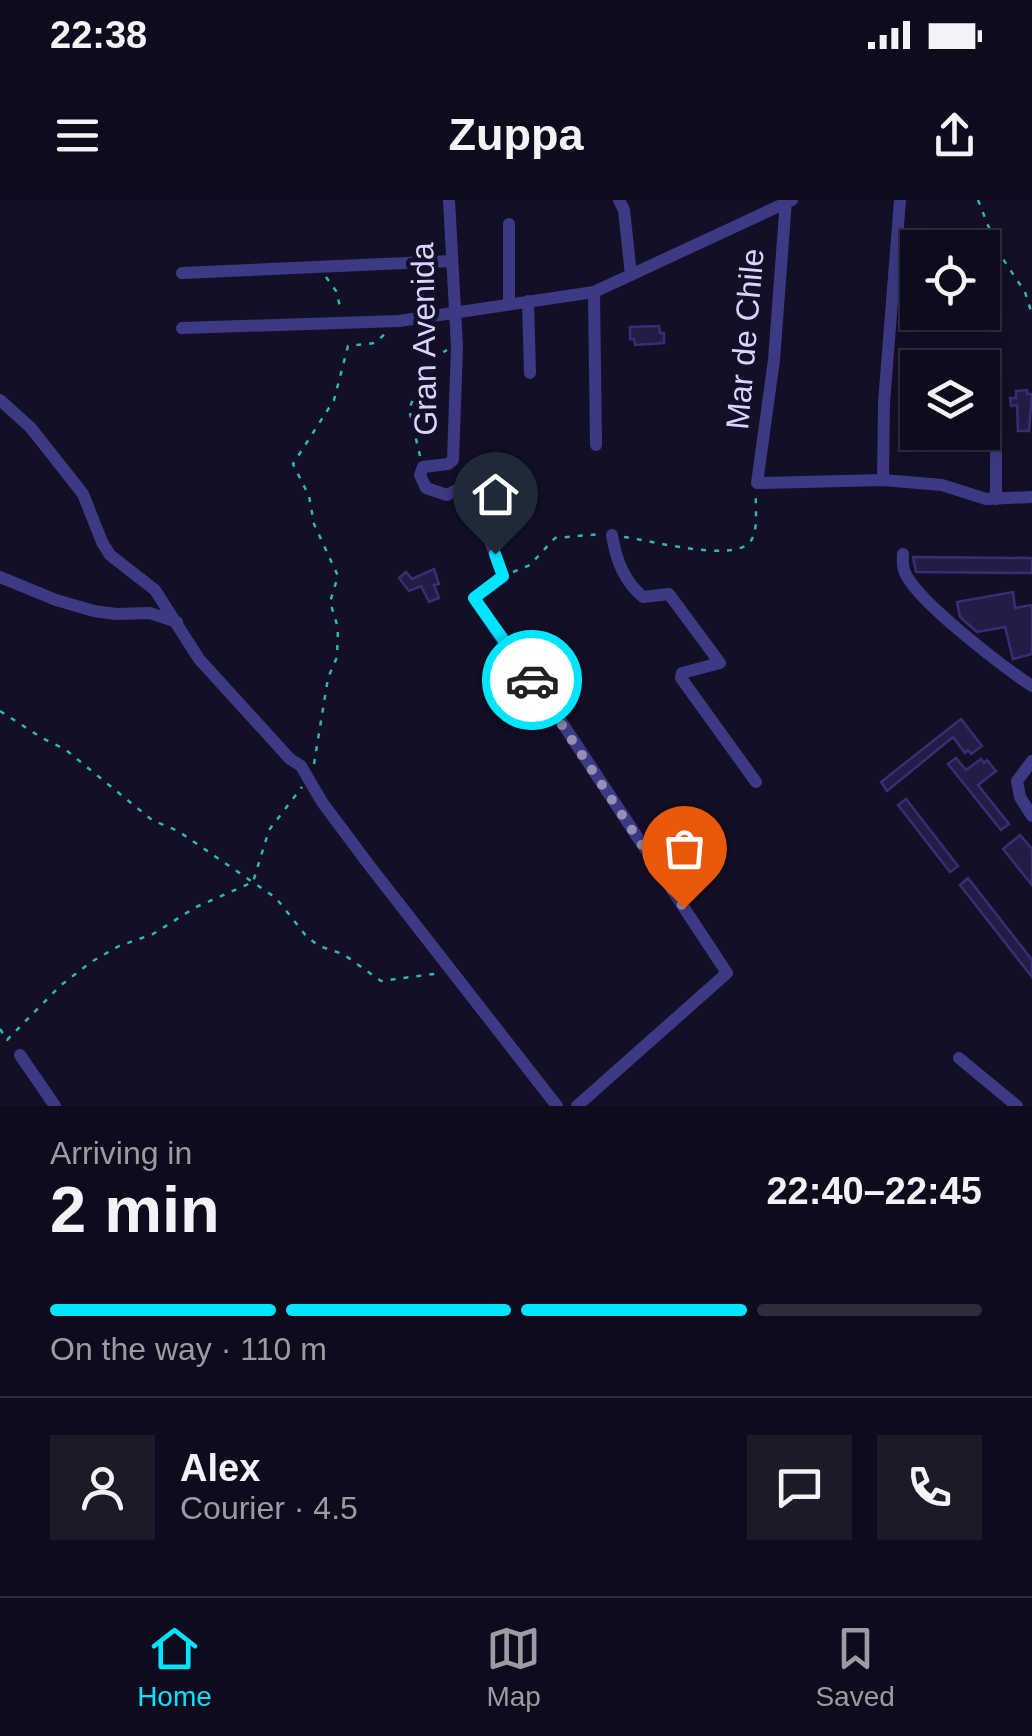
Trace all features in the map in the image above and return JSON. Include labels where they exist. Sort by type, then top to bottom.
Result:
[{"type":"street","name":"Gran Avenida","points":[[449,200],[457,347],[454,460],[423,467],[420,475],[426,488],[448,495],[464,486],[471,487],[503,576]]},
{"type":"street","points":[[619,200],[624,210],[631,274]]},
{"type":"street","points":[[883,480],[884,403],[900,200]]},
{"type":"street","points":[[182,328],[399,321],[594,292],[788,202]]},
{"type":"street","name":"Mar de Chile","points":[[757,483],[774,360],[788,202]]},
{"type":"street","points":[[508,304],[509,224]]},
{"type":"street","points":[[182,273],[451,261]]},
{"type":"street","points":[[594,292],[596,444]]},
{"type":"street","points":[[528,301],[530,373]]},
{"type":"street","points":[[0,400],[31,428],[83,494],[110,555],[155,590],[199,659],[290,759],[301,766],[369,865],[557,1106]]},
{"type":"street","points":[[996,450],[996,498]]},
{"type":"street","points":[[757,483],[883,480],[942,484],[962,494],[996,498],[1032,497]]},
{"type":"street","points":[[612,536],[621,571],[638,594],[669,594],[720,662],[682,673],[680,678],[756,782]]},
{"type":"street","points":[[903,554],[904,572],[927,600],[992,659],[1032,686]]},
{"type":"street","points":[[503,576],[474,598],[520,659],[727,973],[577,1106]]},
{"type":"street","points":[[0,577],[94,611],[150,613],[176,622]]},
{"type":"street","points":[[1032,761],[1017,781],[1020,797],[1032,816]]},
{"type":"street","points":[[20,1056],[55,1106]]},
{"type":"street","points":[[959,1058],[1017,1106]]},
{"type":"path","points":[[978,200],[998,254],[1025,292],[1032,314]]},
{"type":"path","points":[[314,763],[328,678],[337,657],[338,628],[330,602],[338,576],[314,524],[310,496],[292,464],[334,400],[348,346],[336,291],[315,267]]},
{"type":"path","points":[[348,346],[376,343],[399,321]]},
{"type":"path","points":[[423,467],[409,409],[430,360],[439,352],[457,347]]},
{"type":"path","points":[[503,576],[530,565],[555,538],[590,534],[698,549],[742,548],[754,534],[757,483]]},
{"type":"path","points":[[0,711],[66,750],[152,820],[178,831],[276,898],[319,946],[358,963],[381,981],[453,971]]},
{"type":"path","points":[[253,882],[268,830],[299,789],[310,782]]},
{"type":"path","points":[[0,1047],[60,986],[91,962],[253,882]]},
{"type":"path","points":[[0,1030],[7,1040]]},
{"type":"building","points":[[659,326],[664,343],[635,345],[634,339],[630,339],[630,327]]},
{"type":"building","points":[[1027,390],[1027,394],[1032,394],[1029,431],[1018,431],[1017,405],[1011,406],[1010,398],[1016,398],[1016,391]]},
{"type":"building","points":[[913,557],[1032,558],[1032,573],[916,572]]},
{"type":"building","points":[[434,569],[439,598],[429,602],[421,586],[409,591],[399,578],[406,572],[412,579]]},
{"type":"building","points":[[1013,592],[1015,608],[1032,605],[1032,654],[1013,659],[1005,627],[977,632],[960,617],[957,602]]},
{"type":"building","points":[[961,719],[982,746],[971,754],[968,750],[965,753],[953,737],[887,791],[881,782]]},
{"type":"building","points":[[956,758],[966,770],[981,759],[996,771],[978,785],[1009,824],[1001,830],[948,764]]},
{"type":"building","points":[[906,799],[958,866],[950,872],[898,805]]},
{"type":"building","points":[[1020,835],[1032,849],[1032,885],[1003,849]]},
{"type":"building","points":[[968,878],[1032,960],[1032,977],[960,885]]},
{"type":"way so far","points":[[532,680],[684,908]]},
{"type":"route","points":[[495,554],[503,576],[474,598],[532,680]]}]
